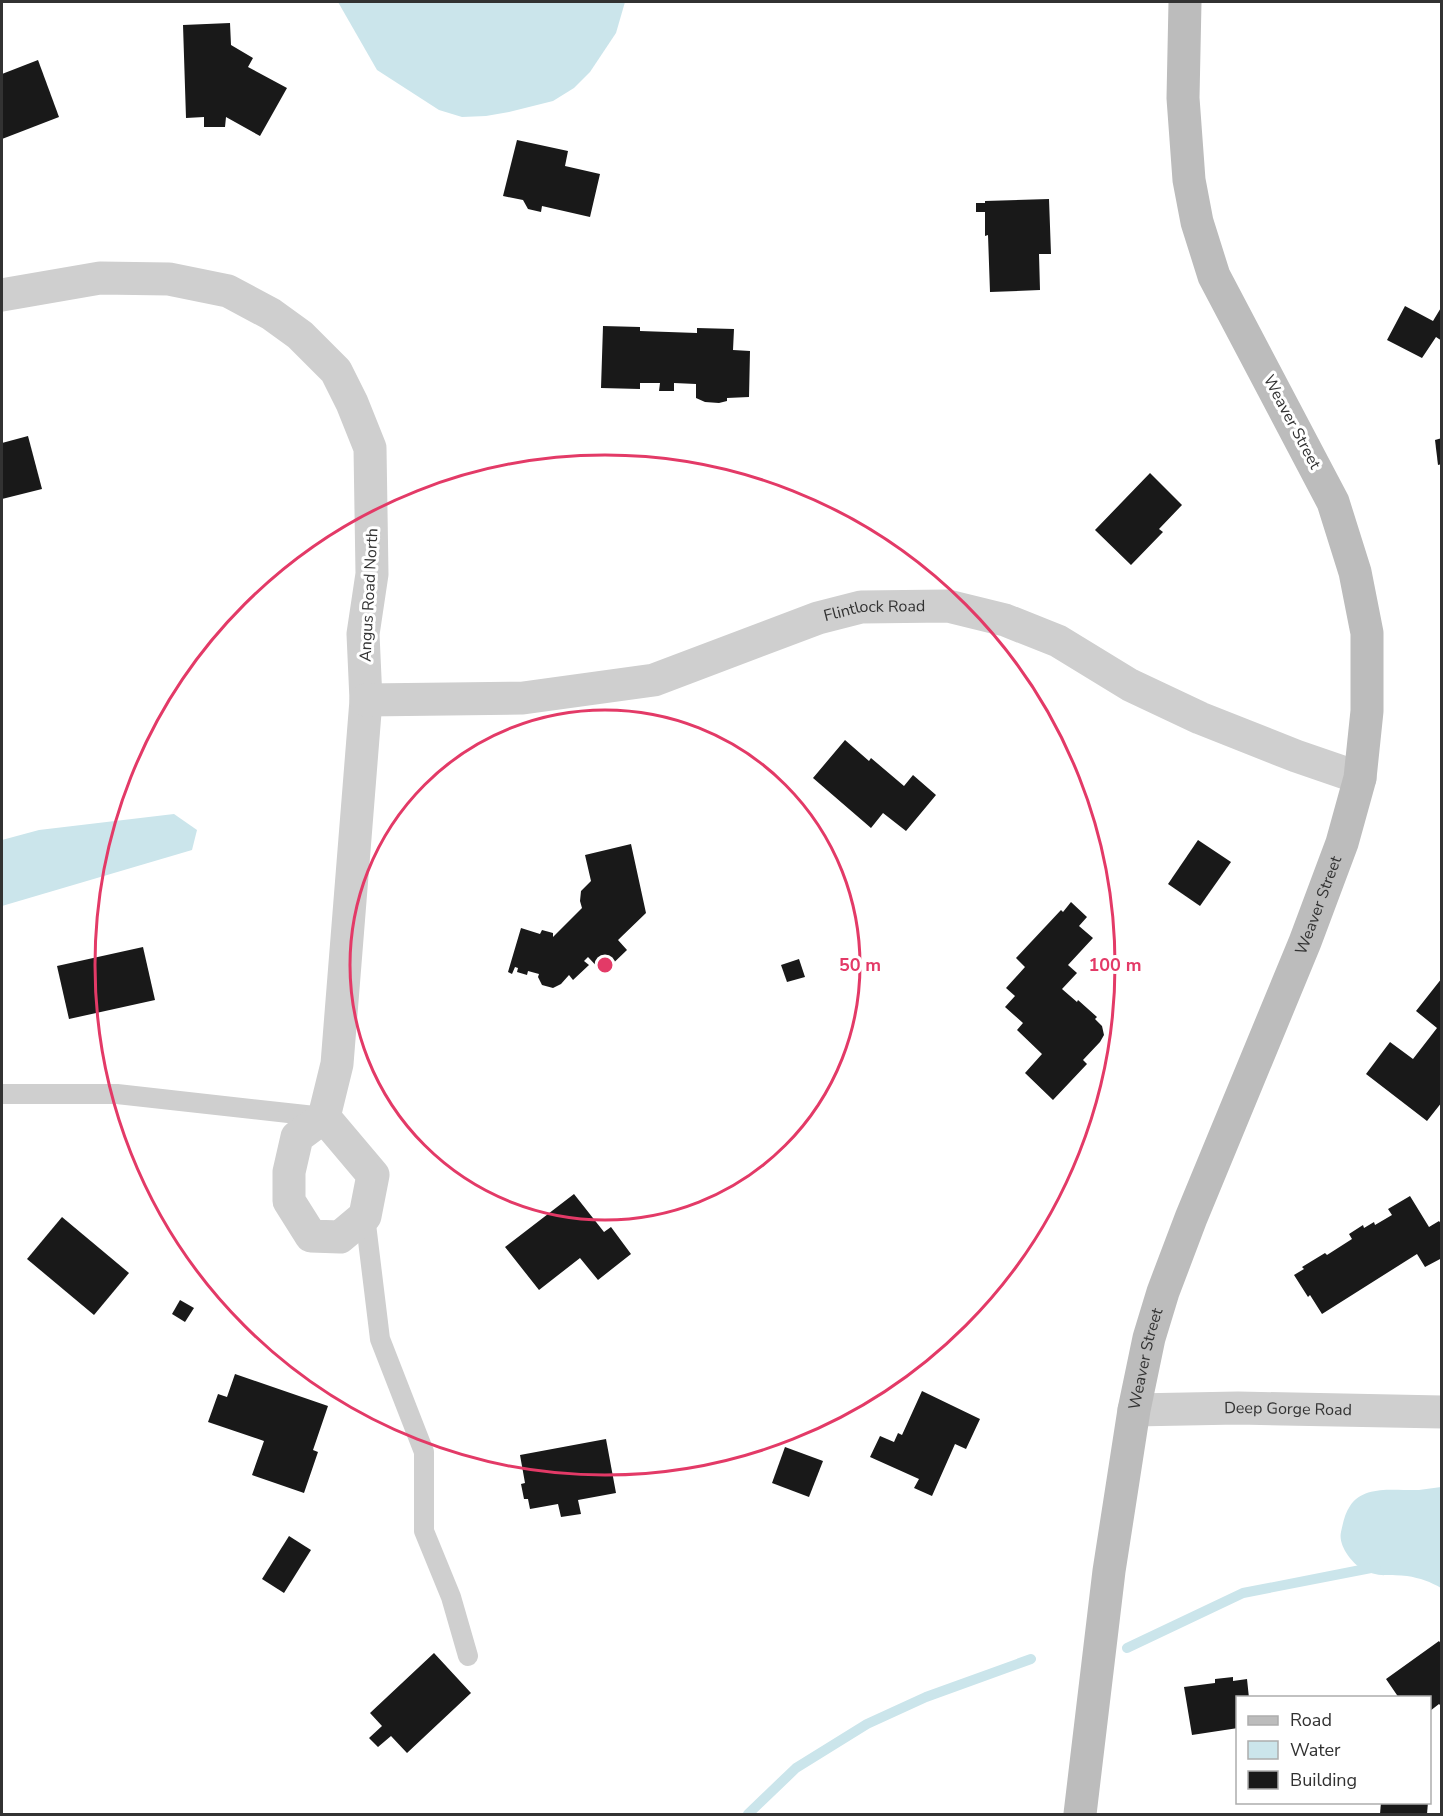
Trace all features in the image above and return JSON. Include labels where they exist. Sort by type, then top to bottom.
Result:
[{"type":"street","name":"Weaver Street","points":[[1080,1815],[1109,1571],[1134,1410],[1149,1338],[1163,1292],[1191,1218],[1305,942],[1341,843],[1360,778],[1367,711],[1367,633],[1355,572],[1333,502],[1214,276],[1197,222],[1189,180],[1184,98],[1185,2]]},
{"type":"street","name":"Angus Road North","points":[[2,295],[100,278],[169,279],[228,291],[271,314],[300,335],[336,372],[352,403],[370,448],[372,574],[363,634],[366,700],[337,1064],[324,1117]]},
{"type":"street","name":"Flintlock Road","points":[[366,700],[523,698],[654,680],[818,618],[861,607],[948,606],[1005,620],[1058,641],[1130,685],[1200,718],[1296,756],[1360,778]]},
{"type":"street","points":[[324,1117],[373,1175],[365,1216],[340,1237],[310,1236],[289,1201],[289,1172],[297,1137],[324,1117]]},
{"type":"street","name":"Deep Gorge Road","points":[[1134,1410],[1238,1408],[1442,1412]]},
{"type":"lane","points":[[2,1094],[117,1094],[324,1117]]},
{"type":"lane","points":[[365,1216],[380,1339],[424,1452],[424,1532],[451,1597],[468,1656]]},
{"type":"water","points":[[338,2],[625,2],[616,33],[590,72],[574,88],[553,101],[509,112],[462,117],[439,110],[377,70]]},
{"type":"water","points":[[174,814],[197,830],[192,850],[2,906],[2,840],[39,830]]},
{"type":"water","points":[[1441,1487],[1441,1588],[1425,1580],[1412,1577],[1367,1572],[1350,1558],[1343,1548],[1341,1532],[1344,1518],[1350,1506],[1364,1494],[1382,1490],[1419,1490]]},
{"type":"building","points":[[230,23],[231,45],[253,58],[248,67],[287,88],[260,136],[226,117],[225,127],[204,127],[204,117],[186,118],[183,25]]},
{"type":"building","points":[[38,60],[59,117],[2,139],[2,74]]},
{"type":"building","points":[[517,140],[568,151],[565,166],[600,174],[590,217],[542,206],[541,212],[528,209],[523,200],[503,196]]},
{"type":"building","points":[[1049,199],[1051,254],[1039,254],[1040,290],[990,292],[985,212],[976,212],[976,203]]},
{"type":"building","points":[[1405,306],[1433,321],[1442,306],[1442,341],[1436,337],[1422,358],[1387,340]]},
{"type":"building","points":[[603,326],[640,327],[640,331],[697,333],[697,328],[734,329],[733,350],[750,351],[749,397],[727,398],[727,401],[719,403],[705,402],[696,398],[696,384],[674,383],[674,391],[659,391],[660,383],[640,383],[640,389],[601,388]]},
{"type":"building","points":[[28,436],[42,489],[2,499],[2,443]]},
{"type":"building","points":[[1442,438],[1442,464],[1438,465],[1435,440]]},
{"type":"building","points":[[1150,473],[1182,505],[1159,529],[1163,532],[1131,565],[1095,530]]},
{"type":"building","points":[[845,740],[869,761],[871,758],[904,786],[913,775],[936,795],[906,831],[883,813],[871,828],[813,778]]},
{"type":"building","points":[[1198,840],[1231,862],[1200,906],[1168,884]]},
{"type":"building","points":[[631,844],[646,913],[618,940],[627,950],[603,973],[588,957],[584,961],[589,965],[573,980],[569,975],[561,984],[553,988],[542,985],[539,974],[528,971],[527,975],[517,972],[518,968],[515,967],[512,974],[508,972],[521,928],[540,934],[542,930],[553,933],[553,937],[582,908],[581,891],[591,881],[585,855]]},
{"type":"building","points":[[1071,902],[1087,917],[1079,926],[1093,938],[1068,965],[1077,973],[1062,989],[1097,1017],[1095,1019],[1102,1026],[1104,1035],[1083,1060],[1087,1064],[1053,1100],[1025,1073],[1042,1054],[1017,1030],[1023,1023],[1005,1007],[1015,996],[1006,988],[1025,967],[1016,958]]},
{"type":"building","points":[[143,947],[155,1000],[69,1019],[57,966]]},
{"type":"building","points":[[799,959],[805,977],[787,982],[781,965]]},
{"type":"building","points":[[1442,978],[1442,1102],[1427,1121],[1366,1074],[1390,1042],[1413,1059],[1437,1028],[1416,1011]]},
{"type":"building","points":[[574,1194],[604,1232],[611,1227],[631,1254],[598,1280],[580,1258],[539,1290],[505,1247]]},
{"type":"building","points":[[1410,1196],[1429,1227],[1439,1221],[1442,1225],[1442,1258],[1425,1267],[1417,1254],[1322,1314],[1294,1275],[1304,1269],[1302,1267],[1352,1239],[1349,1234],[1363,1225],[1364,1228],[1374,1222],[1375,1225],[1392,1215],[1388,1209]]},
{"type":"building","points":[[62,1217],[129,1273],[94,1315],[27,1259]]},
{"type":"building","points":[[180,1300],[194,1308],[185,1322],[172,1314]]},
{"type":"building","points":[[235,1374],[328,1406],[313,1450],[318,1452],[304,1493],[252,1475],[264,1441],[208,1422],[218,1394],[227,1397]]},
{"type":"building","points":[[922,1391],[980,1419],[966,1449],[955,1444],[932,1496],[914,1488],[919,1479],[870,1457],[880,1436],[894,1442],[898,1433],[902,1435]]},
{"type":"building","points":[[606,1439],[616,1493],[578,1500],[581,1514],[561,1517],[558,1504],[530,1509],[528,1499],[524,1499],[521,1484],[525,1483],[520,1455]]},
{"type":"building","points":[[785,1447],[823,1461],[809,1497],[772,1483]]},
{"type":"building","points":[[289,1536],[311,1550],[284,1593],[262,1579]]},
{"type":"building","points":[[1439,1641],[1442,1645],[1442,1707],[1439,1704],[1431,1710],[1431,1696],[1398,1696],[1386,1679]]},
{"type":"building","points":[[434,1653],[471,1693],[407,1753],[391,1736],[378,1747],[369,1738],[382,1726],[370,1713]]},
{"type":"building","points":[[1233,1677],[1233,1681],[1247,1679],[1249,1696],[1236,1696],[1236,1728],[1192,1735],[1184,1687],[1215,1683],[1215,1679]]},
{"type":"building","points":[[1381,1804],[1428,1804],[1427,1814],[1380,1814]]},
{"type":"waterway","points":[[1127,1648],[1243,1593],[1376,1567]]},
{"type":"waterway","points":[[748,1814],[796,1768],[867,1724],[926,1697],[1031,1659]]}]
